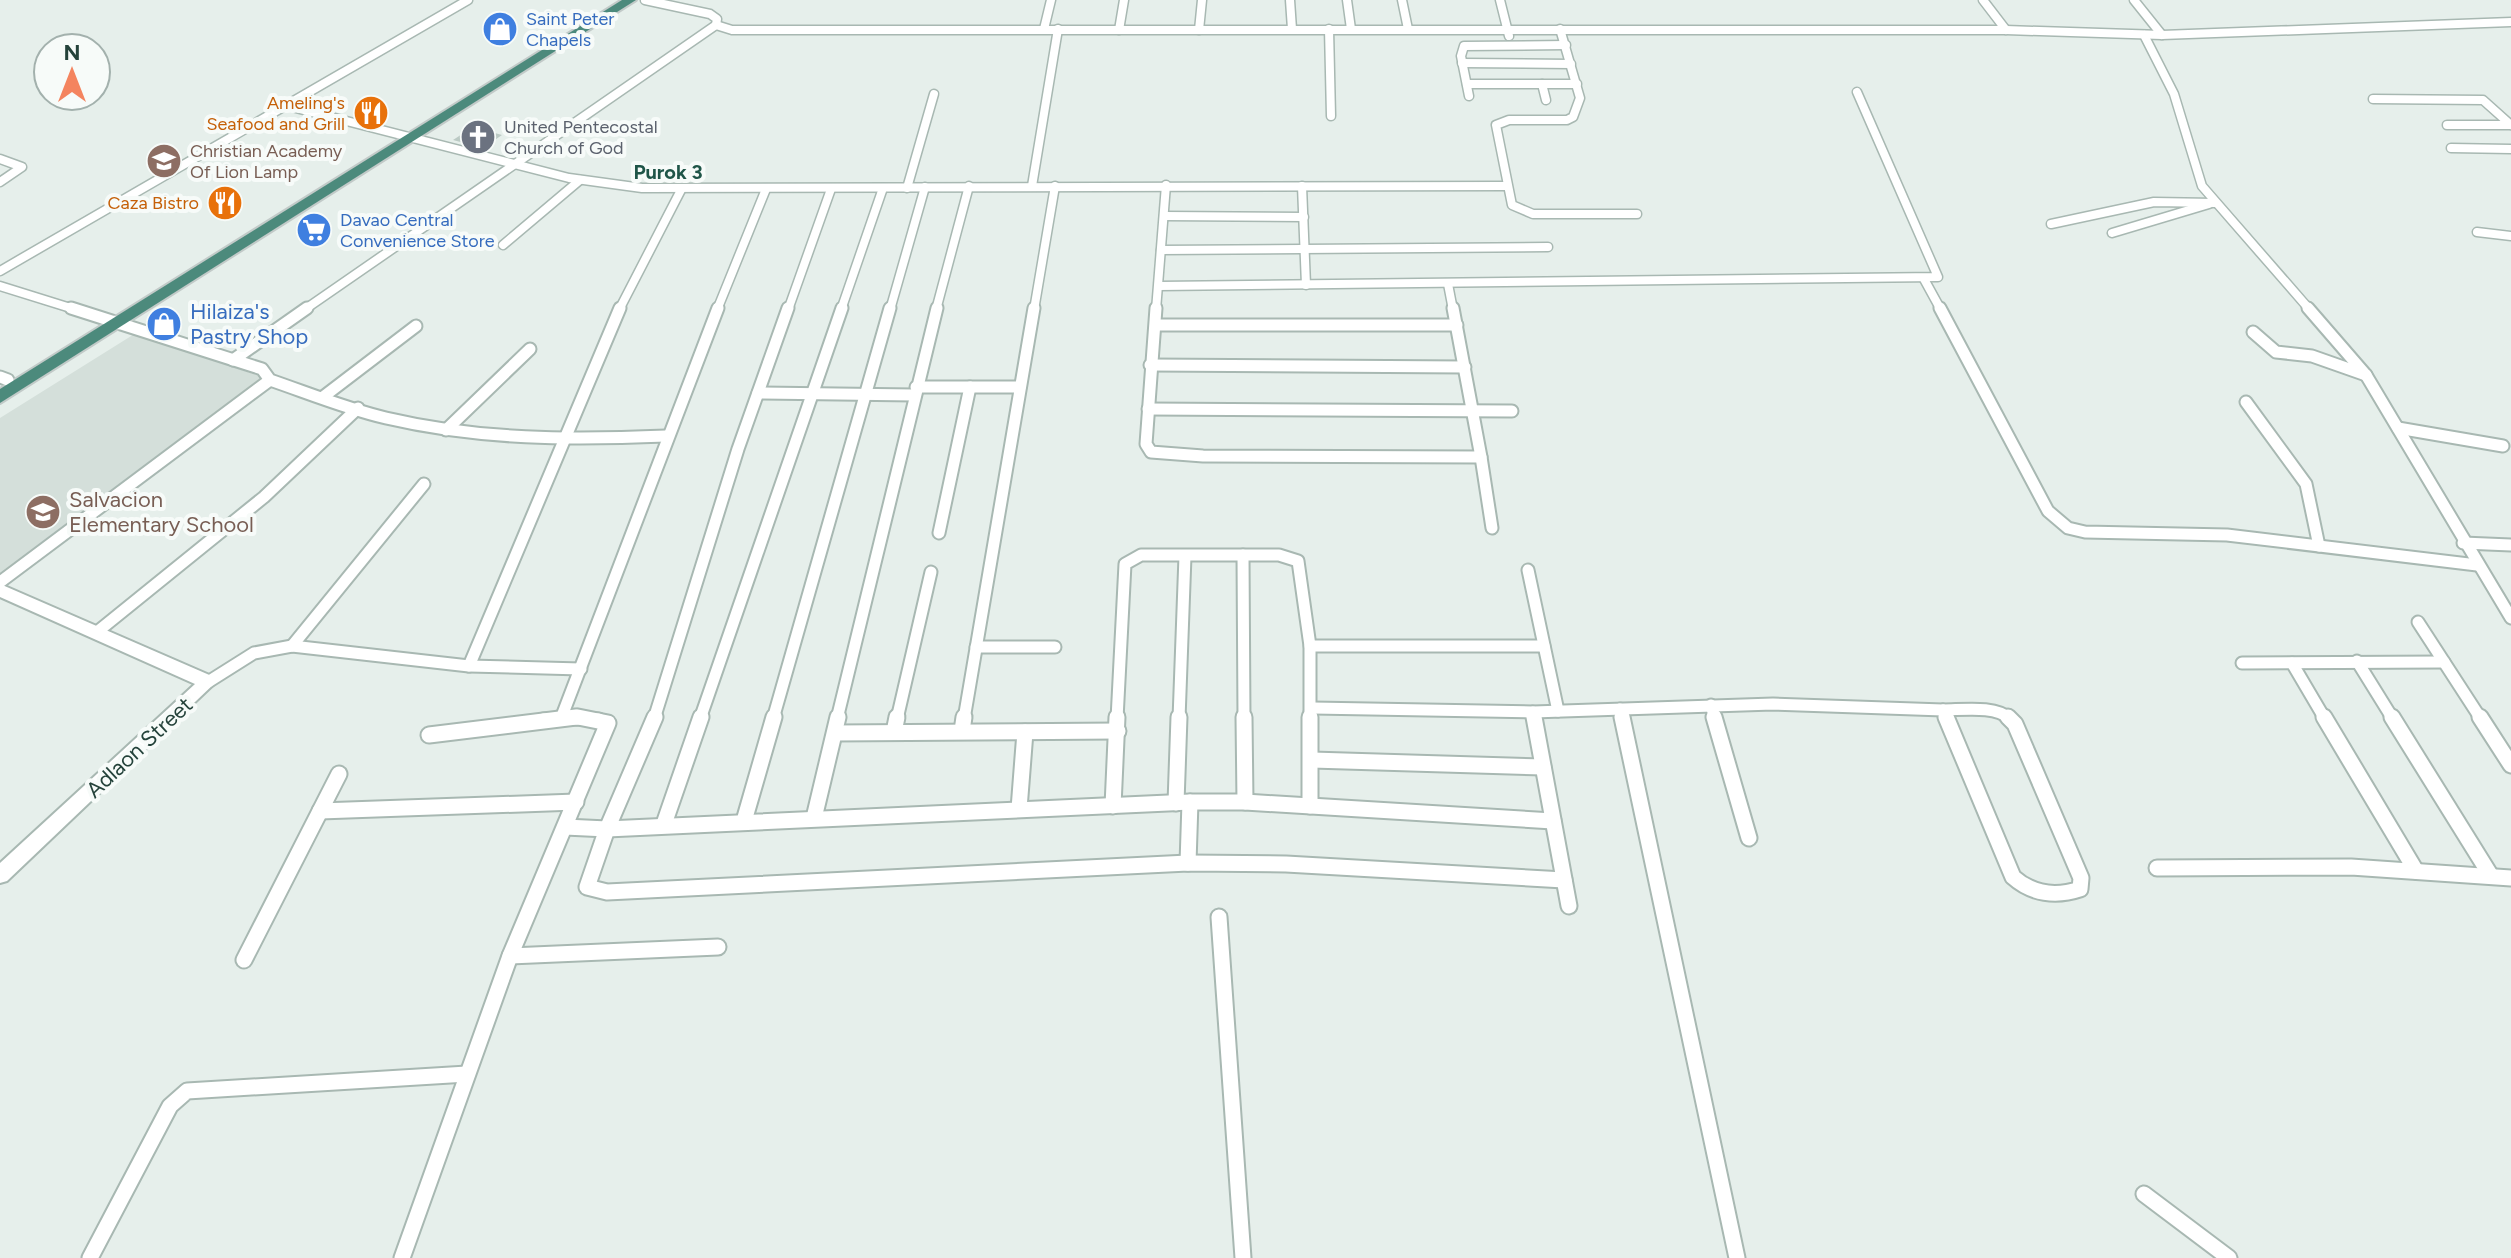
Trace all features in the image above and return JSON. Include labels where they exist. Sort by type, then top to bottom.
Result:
[{"type":"highway","points":[[405,137],[616,0]]},
{"type":"highway","points":[[0,397],[111,321],[630,0]]},
{"type":"highway","points":[[3,381],[111,321]]},
{"type":"street","points":[[0,271],[468,0]]},
{"type":"street","points":[[233,360],[716,25],[717,19],[710,14],[645,0]]},
{"type":"street","points":[[1044,29],[1051,0]]},
{"type":"street","points":[[1119,30],[1124,0]]},
{"type":"street","points":[[1199,30],[1202,0]]},
{"type":"street","points":[[1290,0],[1292,29]]},
{"type":"street","points":[[1347,0],[1351,29]]},
{"type":"street","points":[[1402,0],[1408,29]]},
{"type":"street","points":[[1500,0],[1512,44]]},
{"type":"street","points":[[1983,0],[2006,30]]},
{"type":"street","points":[[2134,0],[2162,35]]},
{"type":"street","points":[[716,25],[732,30],[2006,30],[2162,35],[2511,22]]},
{"type":"street","points":[[1032,186],[1058,29]]},
{"type":"street","points":[[1329,29],[1331,116]]},
{"type":"street","points":[[1560,29],[1580,98],[1573,117],[1509,120],[1496,125],[1512,205],[1523,212],[1637,214]]},
{"type":"street","points":[[2144,35],[2157,54],[2181,114],[2191,167],[2213,204],[2366,375],[2463,543],[2511,618]]},
{"type":"street","points":[[1469,96],[1462,63],[1461,50],[1464,46],[1566,45]]},
{"type":"street","points":[[1462,63],[1571,64]]},
{"type":"street","points":[[1467,84],[1506,88],[1577,84]]},
{"type":"street","points":[[1542,84],[1546,100]]},
{"type":"street","points":[[1159,286],[1938,277],[1939,273],[1857,92]]},
{"type":"street","points":[[907,188],[934,94]]},
{"type":"street","points":[[2373,99],[2483,100],[2511,125]]},
{"type":"street","points":[[284,105],[580,180],[681,190],[1166,185],[1507,186]]},
{"type":"street","points":[[2447,125],[2511,125]]},
{"type":"street","points":[[2451,148],[2511,149]]},
{"type":"street","points":[[0,159],[16,161],[22,167],[0,182]]},
{"type":"street","points":[[503,245],[580,180]]},
{"type":"street","points":[[1166,185],[1156,325],[1150,365],[1147,448],[1159,455],[1481,457]]},
{"type":"street","points":[[814,818],[915,391],[969,186]]},
{"type":"street","points":[[962,731],[1055,186]]},
{"type":"street","points":[[1302,186],[1306,285]]},
{"type":"street","points":[[744,821],[925,187]]},
{"type":"street","points":[[664,824],[883,188]]},
{"type":"street","points":[[562,716],[666,436],[766,189]]},
{"type":"street","points":[[831,189],[758,393],[658,710],[607,829],[587,887],[594,891],[1188,863],[1286,864],[1564,880]]},
{"type":"street","points":[[469,666],[612,325],[681,190]]},
{"type":"street","points":[[2051,224],[2154,202],[2213,204]]},
{"type":"street","points":[[2112,233],[2213,204]]},
{"type":"street","points":[[1164,216],[1304,217]]},
{"type":"street","points":[[2477,232],[2511,236]]},
{"type":"street","points":[[1161,250],[1548,247]]},
{"type":"street","points":[[1924,279],[2048,511],[2057,521],[2085,532],[2227,535],[2477,565]]},
{"type":"street","points":[[1448,284],[1492,528]]},
{"type":"street","points":[[0,286],[262,369],[270,380],[358,408],[446,430],[505,438],[563,440],[666,436]]},
{"type":"street","points":[[1156,325],[1457,325]]},
{"type":"street","points":[[323,397],[416,326]]},
{"type":"street","points":[[2253,332],[2276,352],[2312,356],[2366,375]]},
{"type":"street","points":[[446,430],[530,349]]},
{"type":"street","points":[[1150,365],[1465,367]]},
{"type":"street","points":[[0,582],[270,380]]},
{"type":"street","points":[[939,533],[970,387]]},
{"type":"street","points":[[758,393],[864,394],[1020,387]]},
{"type":"street","points":[[2246,402],[2306,484],[2319,546]]},
{"type":"street","points":[[97,632],[247,513],[304,464],[358,408]]},
{"type":"street","points":[[1148,409],[1512,411]]},
{"type":"street","points":[[2398,428],[2503,446]]},
{"type":"street","points":[[292,646],[424,484]]},
{"type":"street","points":[[2463,543],[2511,545]]},
{"type":"street","points":[[1113,806],[1125,564],[1132,557],[1141,555],[1243,555],[1287,556],[1298,561],[1310,646],[1313,708],[1310,806]]},
{"type":"street","points":[[1243,555],[1245,802]]},
{"type":"street","points":[[1185,556],[1183,802],[1188,863]]},
{"type":"street","points":[[1528,570],[1558,711]]},
{"type":"street","points":[[894,732],[931,572]]},
{"type":"street","points":[[0,590],[208,682]]},
{"type":"street","points":[[2418,622],[2511,765]]},
{"type":"street","name":"Adlaon Street","points":[[0,875],[208,682],[254,653],[292,646],[469,666],[581,669]]},
{"type":"street","points":[[1310,646],[1544,646]]},
{"type":"street","points":[[976,647],[1055,647]]},
{"type":"street","points":[[2357,661],[2491,876]]},
{"type":"street","points":[[2242,663],[2444,662]]},
{"type":"street","points":[[2292,663],[2416,871]]},
{"type":"street","points":[[1313,708],[1533,712],[1711,705],[1943,709],[1998,711],[2015,724],[2081,878],[2080,889],[2027,889],[2013,877],[1943,709]]},
{"type":"street","points":[[1711,705],[1749,838]]},
{"type":"street","points":[[1620,709],[1668,921],[1737,1258]]},
{"type":"street","points":[[1533,712],[1569,906]]},
{"type":"street","points":[[402,1258],[510,956],[608,723],[597,717],[562,716],[429,735]]},
{"type":"street","points":[[835,733],[1118,731]]},
{"type":"street","points":[[1019,809],[1025,732]]},
{"type":"street","points":[[1312,760],[1543,767]]},
{"type":"street","points":[[244,960],[339,774]]},
{"type":"street","points":[[320,811],[576,802]]},
{"type":"street","points":[[565,827],[607,829],[1183,802],[1245,802],[1553,821]]},
{"type":"street","points":[[2157,868],[2336,866],[2511,878]]},
{"type":"street","points":[[1219,917],[1243,1258]]},
{"type":"street","points":[[510,956],[718,947]]},
{"type":"street","points":[[90,1258],[170,1106],[187,1091],[467,1074]]},
{"type":"street","points":[[2144,1194],[2229,1258]]},
{"type":"shaded area","name":"Salvacion Elementary School","points":[[136,333],[262,377],[0,573],[0,418]]},
{"type":"building","name":"United Pentecostal Church of God","points":[[473,127],[502,135],[483,148],[453,140]]},
{"type":"place","name":"Saint Peter Chapels","points":[[500,29]]},
{"type":"place","name":"Ameling's Seafood and Grill","points":[[371,113]]},
{"type":"place","name":"United Pentecostal Church of God","points":[[478,137]]},
{"type":"place","name":"Christian Academy Of Lion Lamp","points":[[164,161]]},
{"type":"place","name":"Caza Bistro","points":[[225,203]]},
{"type":"place","name":"Davao Central Convenience Store","points":[[314,230]]},
{"type":"place","name":"Hilaiza's Pastry Shop","points":[[164,324]]},
{"type":"place","name":"Salvacion Elementary School","points":[[43,512]]},
{"type":"district","name":"Purok 3","points":[[668,172]]}]
